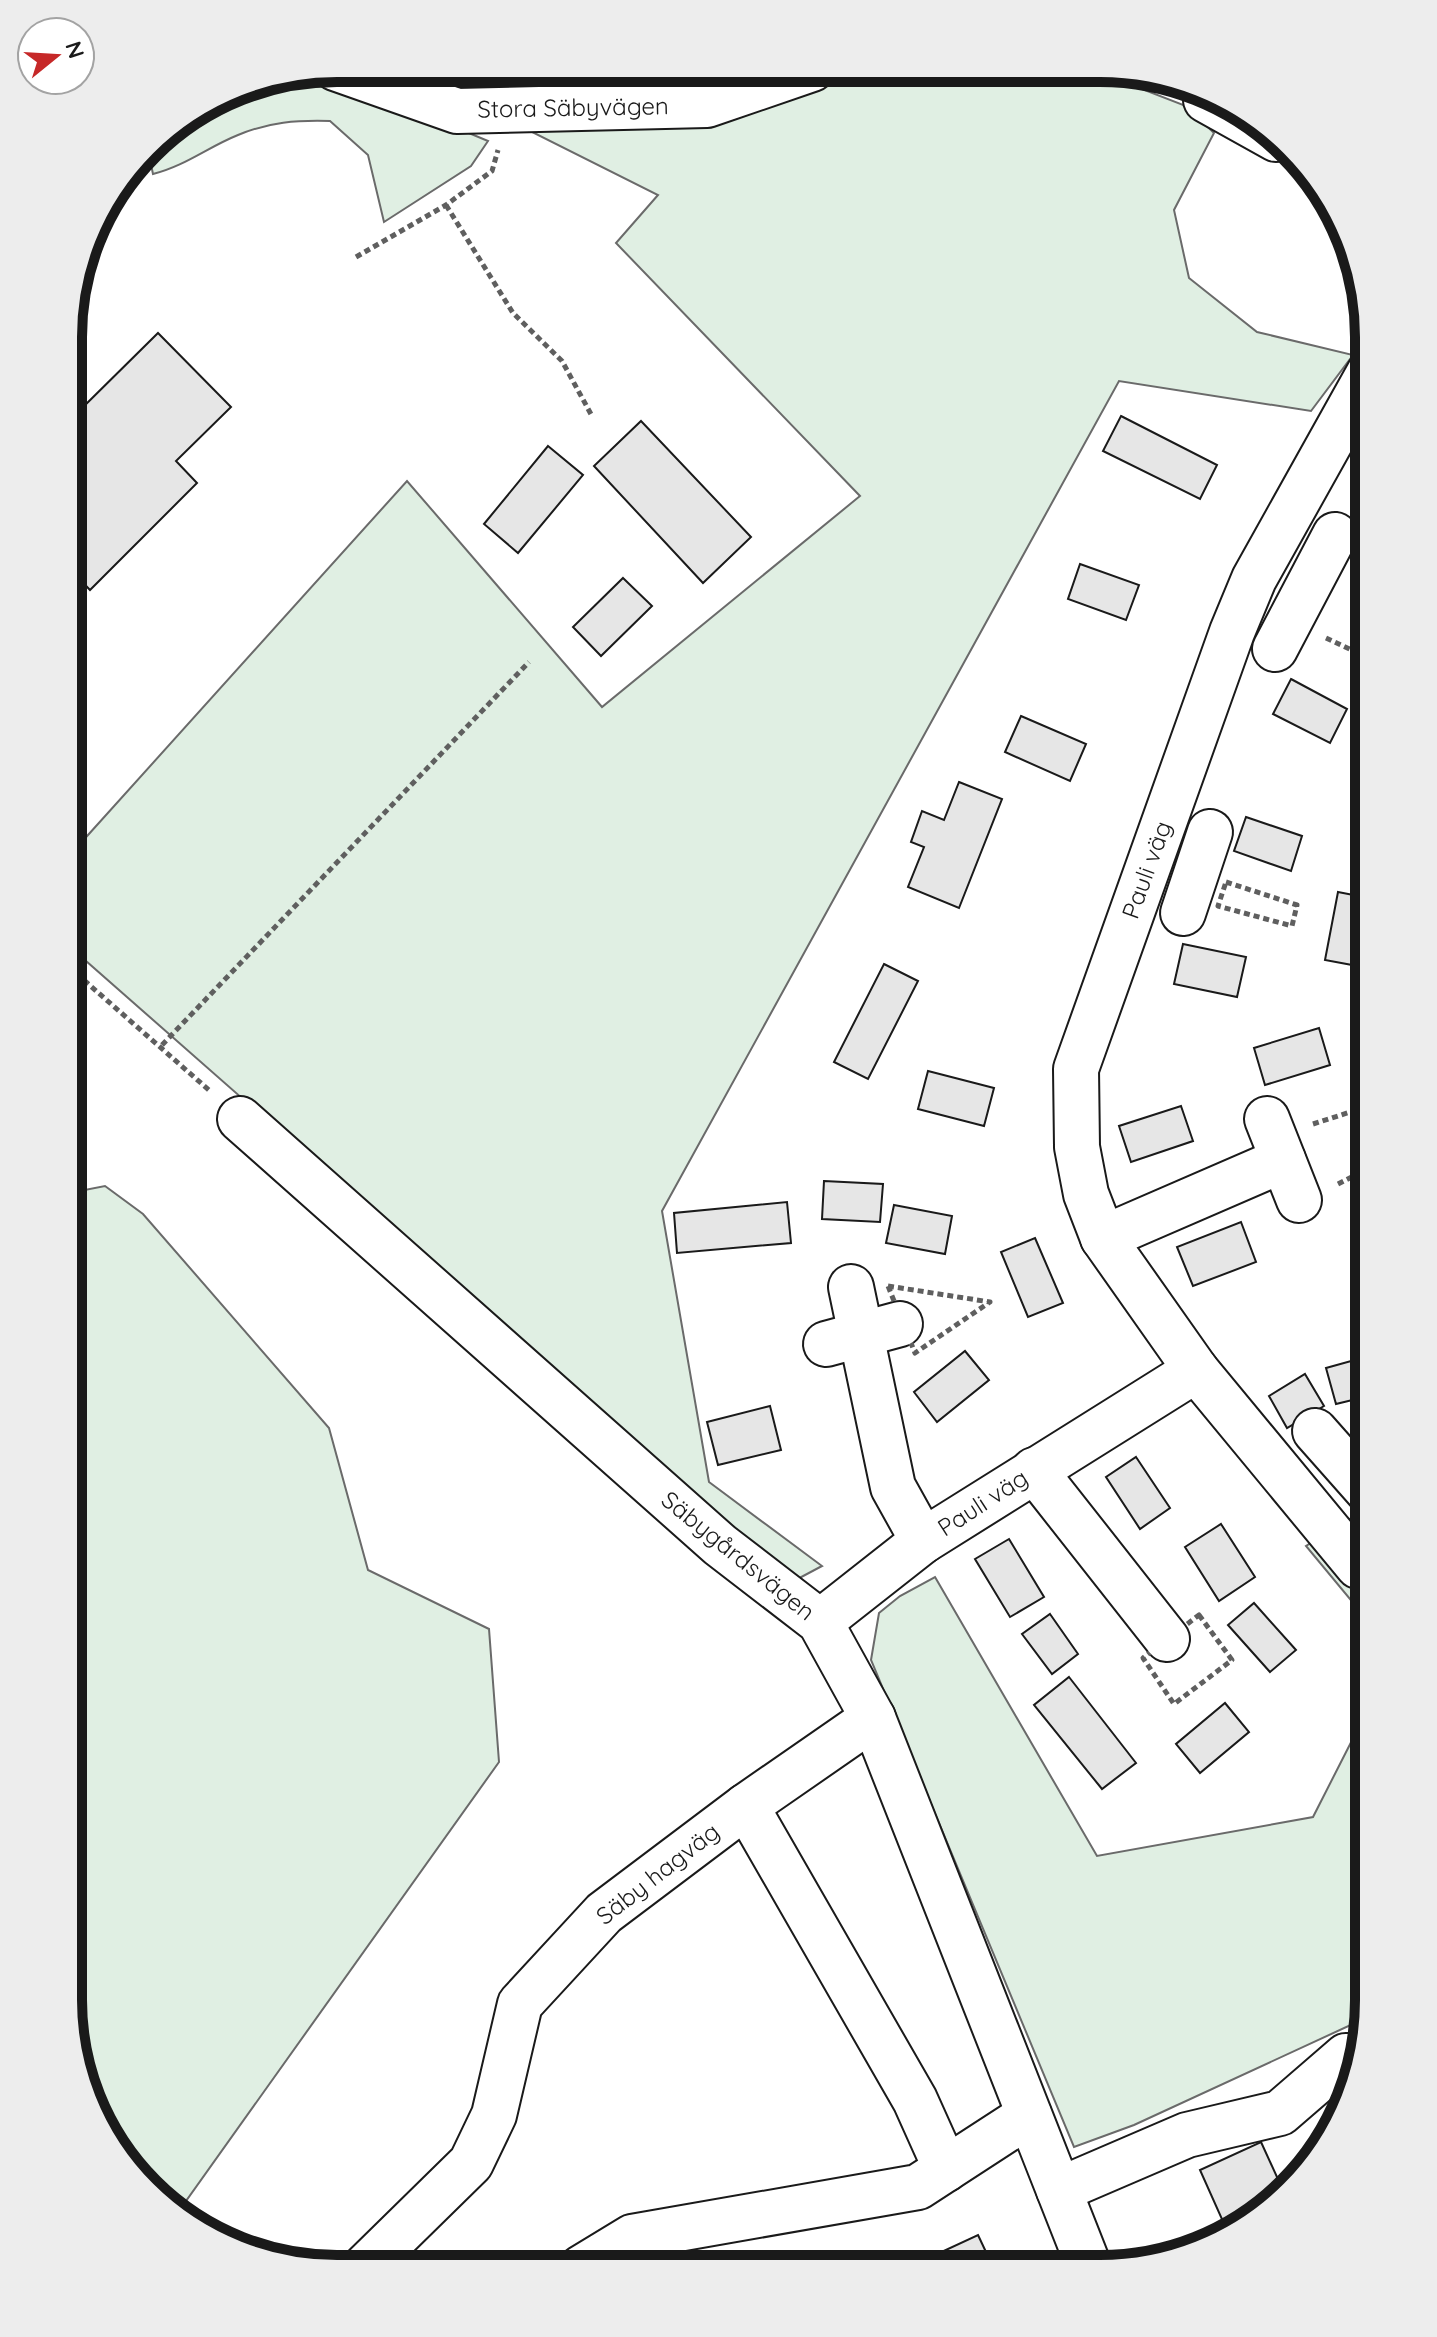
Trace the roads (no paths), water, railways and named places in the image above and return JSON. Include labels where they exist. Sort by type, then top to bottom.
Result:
[{"type":"street","name":"Stora Säbyvägen","points":[[375,82],[457,111],[707,105],[774,82]]},
{"type":"street","name":"Pauli väg","points":[[1354,1561],[1196,1370],[1103,1238],[1086,1194],[1077,1147],[1076,1069],[1232,632],[1254,579],[1355,398]]},
{"type":"street","points":[[1275,649],[1309,612],[1335,535]]},
{"type":"street","points":[[1254,579],[1309,612]]},
{"type":"street","points":[[1147,868],[1199,896],[1210,832]]},
{"type":"street","name":"Säbygårdsvägen","points":[[240,1119],[720,1545],[820,1622],[873,1718],[1085,2255]]},
{"type":"street","points":[[1103,1238],[1275,1139],[1299,1200]]},
{"type":"street","points":[[851,1287],[893,1487],[923,1541]]},
{"type":"street","name":"Pauli väg","points":[[820,1622],[923,1541],[1196,1370]]},
{"type":"street","points":[[1315,1431],[1354,1475]]},
{"type":"street","points":[[1034,1470],[1167,1639]]},
{"type":"street","points":[[1325,1526],[1354,1503]]},
{"type":"street","name":"Säby hagväg","points":[[377,2255],[471,2163],[494,2115],[520,2004],[604,1913],[746,1806],[873,1718]]},
{"type":"street","points":[[746,1806],[915,2100],[946,2169]]},
{"type":"street","points":[[1059,2190],[1187,2135],[1280,2113],[1348,2056]]},
{"type":"street","points":[[602,2255],[632,2237],[918,2187],[1029,2115]]}]
